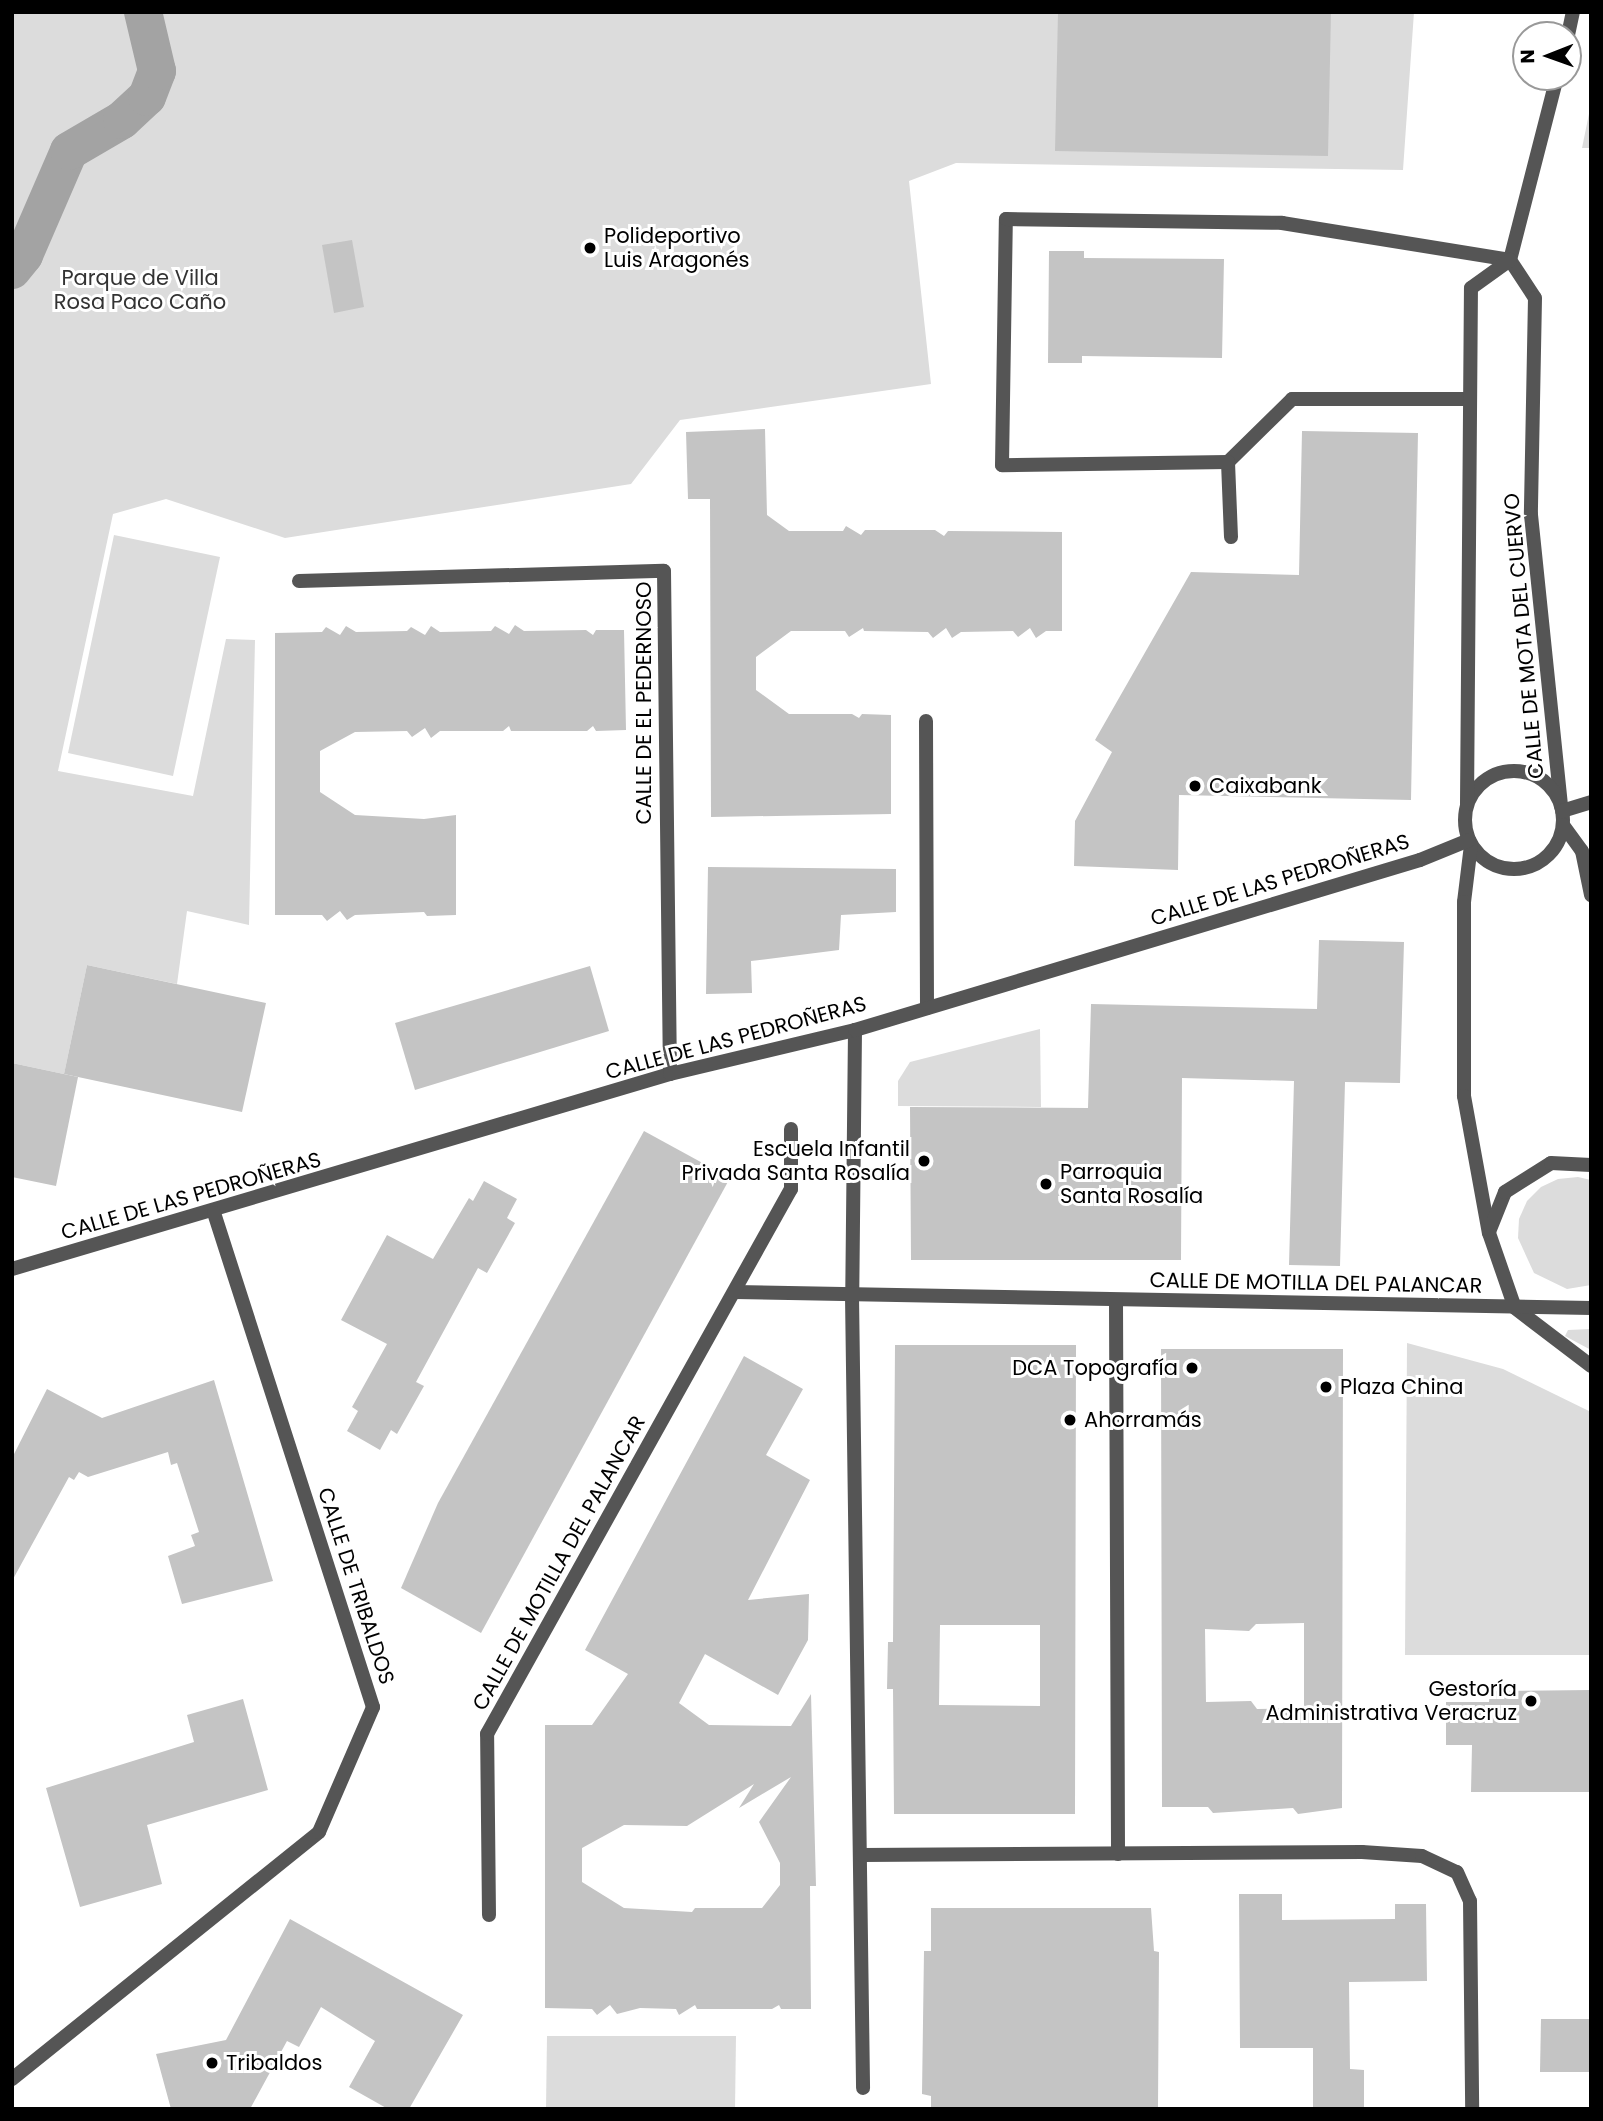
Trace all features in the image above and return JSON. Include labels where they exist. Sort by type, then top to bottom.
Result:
[{"type":"street","points":[[1468,399],[1292,399],[1228,462],[1002,465],[1006,219],[1282,223],[1510,260],[1554,91]]},
{"type":"street","name":"CALLE DE MOTA DEL CUERVO","points":[[1467,804],[1468,399],[1471,288],[1510,260],[1535,298],[1531,516],[1562,814],[1582,851],[1591,895]]},
{"type":"street","points":[[1228,462],[1230,537]]},
{"type":"street","name":"CALLE DE EL PEDERNOSO","points":[[299,581],[664,571],[670,1074]]},
{"type":"street","points":[[926,722],[927,1008]]},
{"type":"street","points":[[1470,843],[1490,864],[1503,869],[1531,867],[1553,850],[1562,814],[1543,781],[1515,771],[1485,780],[1467,804],[1464,822],[1470,843],[1464,902],[1464,1096],[1489,1233],[1515,1308],[1591,1366]]},
{"type":"street","points":[[1562,814],[1591,802]]},
{"type":"street","name":"CALLE DE LAS PEDROÑERAS","points":[[12,1269],[214,1213],[670,1074],[855,1030],[1470,843]]},
{"type":"street","points":[[855,1030],[852,1296],[862,1855],[863,2088]]},
{"type":"street","name":"CALLE DE MOTILLA DEL PALANCAR","points":[[489,1915],[487,1734],[791,1189],[792,1129]]},
{"type":"street","points":[[1489,1233],[1505,1192],[1550,1163],[1591,1165]]},
{"type":"street","name":"CALLE DE TRIBALDOS","points":[[12,2080],[319,1832],[373,1707],[214,1213]]},
{"type":"street","name":"CALLE DE MOTILLA DEL PALANCAR","points":[[735,1292],[1515,1308]]},
{"type":"street","points":[[1116,1301],[1118,1854]]},
{"type":"street","points":[[1515,1308],[1591,1308]]},
{"type":"street","points":[[862,1855],[1362,1852],[1422,1856],[1457,1872],[1470,1901],[1472,2109]]},
{"type":"green space","name":"Polideportivo Luis Aragonés","points":[[12,12],[1414,12],[1403,170],[956,163],[909,181],[931,384],[680,420],[631,484],[285,538],[166,499],[113,514],[58,771],[193,796],[226,639],[255,640],[249,925],[187,911],[177,984],[87,965],[64,1074],[12,1063]]},
{"type":"green space","points":[[1591,104],[1591,148],[1582,148]]},
{"type":"green space","points":[[114,535],[220,557],[173,776],[68,753]]},
{"type":"green space","points":[[1040,1029],[1041,1107],[898,1106],[898,1081],[910,1062]]},
{"type":"green space","points":[[1578,1177],[1591,1180],[1591,1285],[1567,1289],[1534,1273],[1518,1238],[1519,1219],[1527,1201],[1541,1187],[1558,1179]]},
{"type":"green space","points":[[1591,1329],[1591,1350],[1565,1336],[1568,1330]]},
{"type":"green space","points":[[1407,1343],[1503,1369],[1591,1412],[1591,1655],[1405,1655]]},
{"type":"green space","points":[[547,2036],[736,2036],[735,2109],[546,2109]]},
{"type":"building","points":[[1058,12],[1331,12],[1328,156],[1055,151]]},
{"type":"building","points":[[352,240],[364,307],[334,313],[322,245]]},
{"type":"building","points":[[1049,251],[1084,251],[1084,258],[1224,259],[1222,358],[1082,356],[1082,363],[1048,363]]},
{"type":"building","points":[[765,429],[767,515],[789,531],[843,531],[846,526],[861,535],[865,530],[935,530],[944,536],[948,531],[1062,532],[1062,631],[1046,631],[1036,638],[1030,628],[1018,637],[1013,631],[961,632],[952,638],[946,628],[933,638],[928,632],[864,631],[863,628],[849,637],[845,631],[791,631],[756,657],[756,690],[789,714],[852,714],[859,718],[862,714],[891,715],[891,814],[711,817],[710,499],[688,499],[686,432]]},
{"type":"building","points":[[1302,431],[1418,433],[1411,800],[1179,795],[1178,870],[1074,866],[1075,821],[1112,752],[1095,740],[1191,572],[1299,575]]},
{"type":"building","points":[[515,625],[524,631],[586,630],[593,635],[596,630],[624,630],[626,730],[596,731],[593,726],[587,731],[511,731],[509,726],[503,731],[440,731],[431,738],[425,728],[412,737],[407,731],[355,732],[320,751],[320,792],[355,815],[424,819],[456,815],[456,915],[427,916],[424,912],[355,915],[347,920],[340,911],[327,921],[322,915],[275,915],[275,633],[322,632],[326,627],[340,635],[346,626],[356,632],[407,631],[411,627],[425,635],[431,626],[440,632],[491,631],[495,626],[509,634]]},
{"type":"building","points":[[708,867],[896,869],[896,912],[841,915],[839,950],[751,961],[752,993],[706,994]]},
{"type":"building","points":[[1319,940],[1404,942],[1400,1083],[1345,1082],[1340,1266],[1289,1265],[1294,1081],[1182,1078],[1181,1260],[911,1260],[910,1107],[1088,1108],[1091,1004],[1317,1009]]},
{"type":"building","points":[[87,965],[266,1003],[242,1112],[64,1074]]},
{"type":"building","points":[[590,966],[609,1031],[415,1090],[395,1023]]},
{"type":"building","points":[[12,1063],[78,1077],[56,1186],[12,1177]]},
{"type":"building","points":[[644,1131],[730,1178],[481,1633],[401,1588],[438,1503]]},
{"type":"building","points":[[484,1181],[517,1199],[507,1218],[515,1223],[487,1273],[478,1268],[416,1382],[424,1386],[397,1434],[391,1430],[380,1450],[347,1431],[358,1411],[352,1407],[387,1344],[341,1320],[387,1235],[433,1259],[469,1198],[473,1201]]},
{"type":"building","points":[[895,1345],[1076,1345],[1075,1814],[894,1814],[893,1689],[887,1689],[888,1642],[893,1642]],"holes":[[[940,1625],[1040,1625],[1040,1706],[939,1705]]]},
{"type":"building","points":[[1161,1349],[1343,1349],[1342,1808],[1298,1814],[1293,1808],[1213,1813],[1208,1807],[1162,1807]],"holes":[[[1304,1623],[1304,1708],[1257,1709],[1251,1701],[1206,1702],[1205,1629],[1249,1631],[1256,1624]]]},
{"type":"building","points":[[744,1356],[803,1389],[766,1455],[810,1480],[748,1600],[809,1594],[808,1640],[778,1695],[705,1654],[679,1703],[709,1725],[791,1726],[811,1694],[816,1886],[810,1886],[811,2009],[781,2009],[779,2005],[772,2009],[697,2009],[695,2005],[679,2015],[676,2009],[640,2008],[617,2014],[610,2005],[597,2015],[592,2009],[545,2008],[545,1725],[592,1725],[628,1674],[585,1650]],"holes":[[[791,1777],[759,1822],[780,1863],[780,1885],[762,1908],[695,1908],[692,1912],[624,1908],[582,1882],[582,1848],[624,1825],[687,1826],[754,1784],[739,1808]]]},
{"type":"building","points":[[214,1380],[273,1581],[182,1604],[168,1556],[195,1546],[191,1535],[199,1532],[177,1463],[171,1465],[168,1452],[88,1477],[79,1472],[74,1480],[69,1477],[12,1581],[12,1458],[47,1389],[102,1418]]},
{"type":"building","points":[[1591,1690],[1591,1792],[1471,1792],[1472,1745],[1446,1745],[1446,1702],[1489,1702],[1490,1691]]},
{"type":"building","points":[[243,1699],[268,1790],[147,1825],[162,1884],[80,1907],[46,1788],[194,1742],[187,1715]]},
{"type":"building","points":[[1239,1894],[1282,1894],[1282,1920],[1395,1919],[1395,1904],[1426,1904],[1427,1981],[1349,1982],[1350,2069],[1364,2070],[1364,2109],[1313,2109],[1313,2048],[1240,2048]]},
{"type":"building","points":[[931,1908],[1151,1908],[1154,1951],[1159,1952],[1158,2109],[931,2109],[931,2096],[922,2094],[924,1951],[931,1951]]},
{"type":"building","points":[[290,1919],[463,2015],[409,2109],[388,2109],[349,2087],[375,2041],[321,2007],[299,2047],[287,2041],[250,2109],[171,2109],[156,2054],[226,2040]]},
{"type":"building","points":[[1541,2019],[1591,2019],[1591,2072],[1540,2072]]},
{"type":"waterway","points":[[12,270],[24,255],[69,151],[122,120],[147,97],[157,71],[143,12]]},
{"type":"place","name":"Polideportivo Luis Aragonés","points":[[590,248]]},
{"type":"place","name":"Caixabank","points":[[1195,786]]},
{"type":"place","name":"Escuela Infantil Privada Santa Rosalía","points":[[924,1161]]},
{"type":"place","name":"Parroquia Santa Rosalía","points":[[1046,1184]]},
{"type":"place","name":"DCA Topografía","points":[[1192,1368]]},
{"type":"place","name":"Plaza China","points":[[1326,1387]]},
{"type":"place","name":"Ahorramás","points":[[1070,1420]]},
{"type":"place","name":"Gestoría Administrativa Veracruz","points":[[1531,1701]]},
{"type":"place","name":"Tribaldos","points":[[212,2063]]},
{"type":"park label","name":"Parque de Villa Rosa Paco Caño","points":[[140,290]]}]
